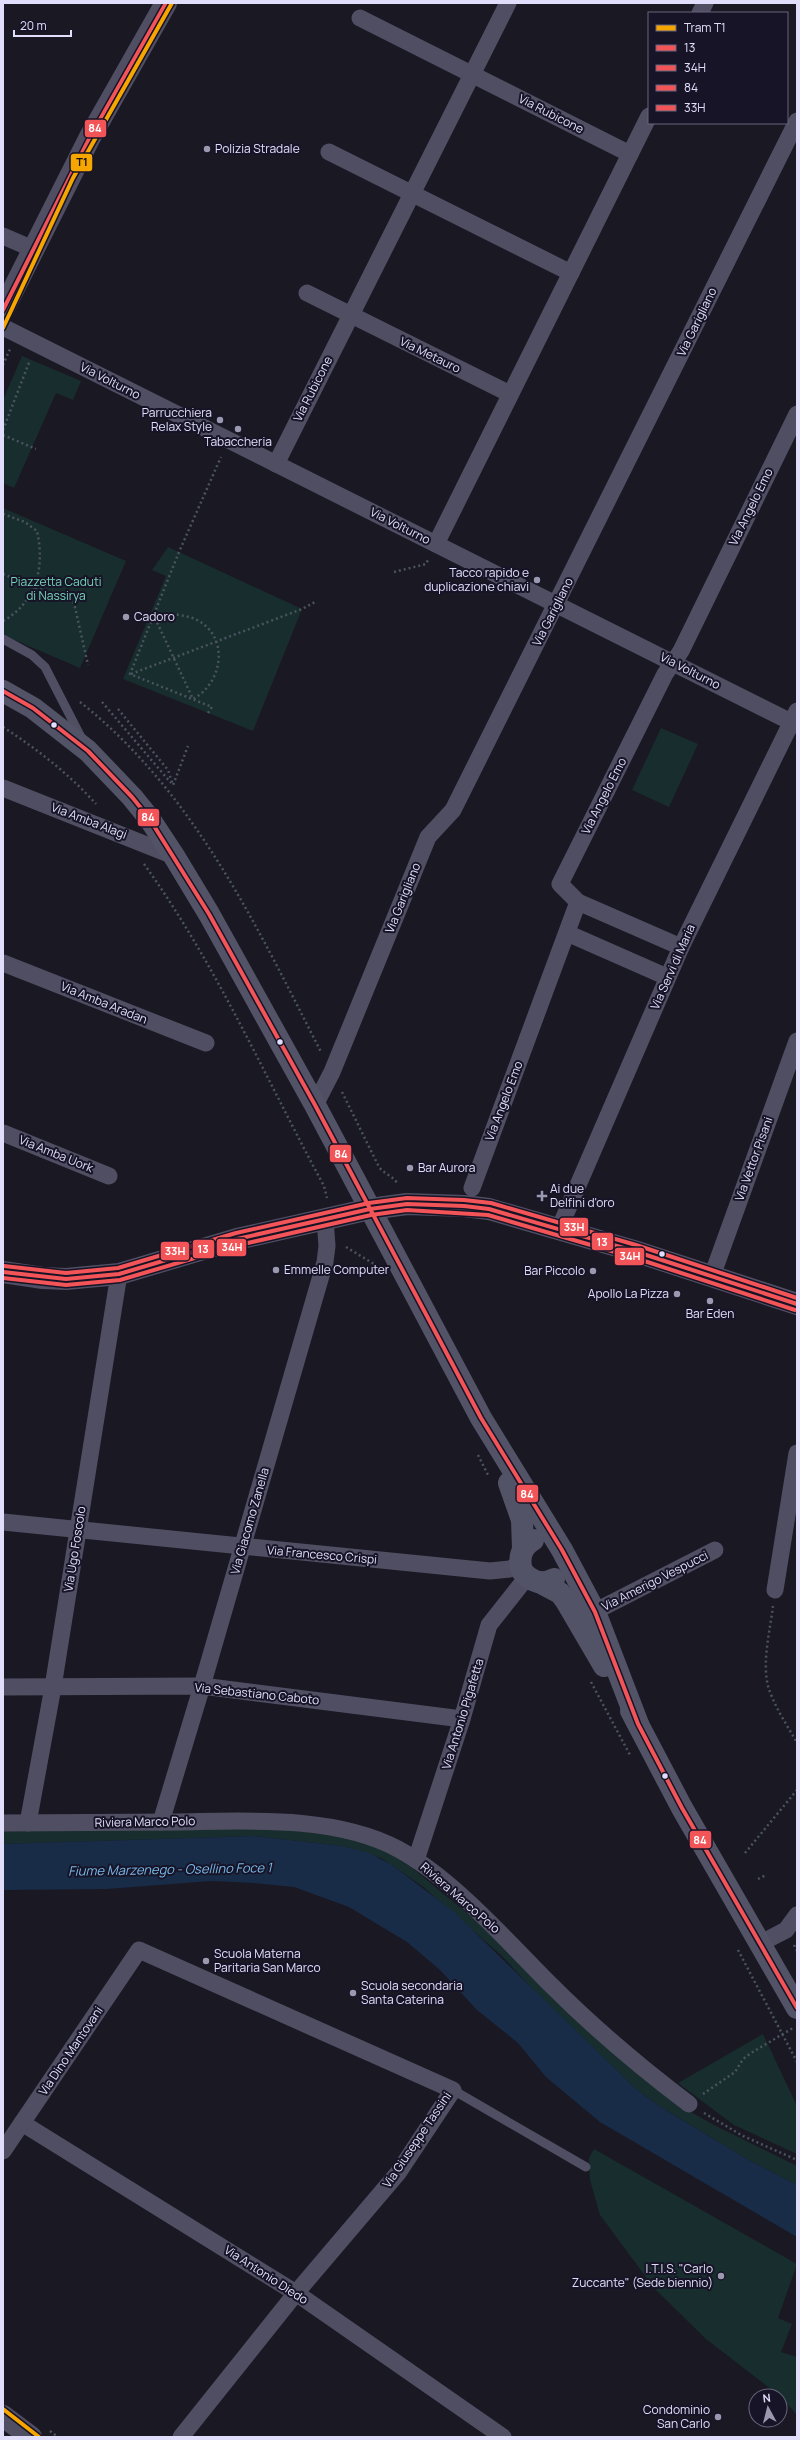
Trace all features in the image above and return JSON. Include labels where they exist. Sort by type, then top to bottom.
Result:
[{"type":"main road","name":"Via Amerigo Vespucci","points":[[3,691],[33,708],[88,751],[136,802],[174,856],[209,914],[316,1105],[481,1418],[560,1551],[586,1616],[638,1724],[682,1808],[797,2008]]},
{"type":"main road","name":"Via Amerigo Vespucci","points":[[481,1418],[518,1506],[524,1531],[528,1568],[586,1616]]},
{"type":"main road","points":[[542,1538],[560,1551],[561,1572],[549,1582],[528,1568],[528,1543],[542,1538]]},
{"type":"street","points":[[3,310],[115,90],[166,3]]},
{"type":"street","name":"Via Rubicone","points":[[276,464],[508,3]]},
{"type":"street","points":[[700,12],[705,3]]},
{"type":"street","name":"Via Rubicone","points":[[360,18],[630,154]]},
{"type":"street","points":[[436,544],[648,118]]},
{"type":"street","name":"Via Garigliano","points":[[316,1105],[332,1072],[428,837],[453,810],[797,121]]},
{"type":"street","points":[[329,152],[571,273]]},
{"type":"street","points":[[3,236],[33,249]]},
{"type":"street","points":[[307,293],[350,315]]},
{"type":"street","name":"Via Metauro","points":[[350,315],[510,394]]},
{"type":"street","name":"Via Volturno","points":[[3,327],[672,662],[795,719]]},
{"type":"street","name":"Via Angelo Emo","points":[[472,1188],[578,902],[560,884],[672,662],[681,651],[797,414]]},
{"type":"street","name":"Via Servi di Maria","points":[[559,1229],[681,947],[795,719]]},
{"type":"street","name":"Via Amba Alagi","points":[[3,788],[174,856]]},
{"type":"street","points":[[578,902],[681,947]]},
{"type":"street","points":[[567,933],[667,978]]},
{"type":"street","name":"Via Amba Aradan","points":[[3,963],[206,1043]]},
{"type":"street","name":"Via Vettor Pisani","points":[[712,1276],[797,1041]]},
{"type":"street","name":"Via Amba Uork","points":[[3,1133],[109,1176]]},
{"type":"street","points":[[3,1272],[43,1278],[66,1279],[120,1274],[237,1239],[326,1208],[370,1209],[407,1204],[464,1206],[489,1209],[559,1229],[797,1304]]},
{"type":"street","name":"Via Giacomo Zanella","points":[[161,1822],[243,1548],[325,1262],[327,1246],[326,1208]]},
{"type":"street","name":"Via Ugo Foscolo","points":[[28,1823],[53,1687],[120,1274]]},
{"type":"street","points":[[775,1590],[797,1452]]},
{"type":"street","name":"Via Francesco Crispi","points":[[3,1522],[243,1548],[490,1571],[528,1568]]},
{"type":"street","name":"Via Amerigo Vespucci","points":[[586,1616],[715,1550]]},
{"type":"street","name":"Via Antonio Pigafetta","points":[[416,1860],[462,1718],[489,1624],[528,1568]]},
{"type":"street","name":"Via Sebastiano Caboto","points":[[3,1687],[202,1686],[462,1718]]},
{"type":"street","name":"Riviera Marco Polo","points":[[3,1823],[268,1821],[321,1826],[366,1836],[396,1848],[416,1860],[488,1921],[598,2031],[689,2104]]},
{"type":"street","points":[[761,1944],[786,1930],[797,1915]]},
{"type":"street","name":"Via Giuseppe Tassini","points":[[139,1950],[453,2090],[398,2173],[296,2293],[181,2437]]},
{"type":"street","name":"Via Dino Mantovani","points":[[3,2151],[139,1950]]},
{"type":"street","name":"Via Antonio Diedo","points":[[22,2123],[296,2293],[503,2437]]},
{"type":"street","points":[[3,2416],[31,2437]]},
{"type":"lane","points":[[3,639],[32,655],[45,667],[88,751]]},
{"type":"lane","points":[[453,2090],[586,2167]]},
{"type":"path","points":[[3,430],[32,356]]},
{"type":"path","points":[[3,435],[36,449]]},
{"type":"path","points":[[130,674],[192,519],[229,440]]},
{"type":"path","points":[[3,514],[25,522],[37,531],[41,564],[34,587],[23,606],[3,620]]},
{"type":"path","points":[[394,572],[426,564],[436,544]]},
{"type":"path","points":[[3,574],[74,603],[88,665]]},
{"type":"path","points":[[130,674],[315,602]]},
{"type":"path","points":[[154,616],[167,613],[182,615],[202,623],[213,636],[220,663],[204,694],[193,700]]},
{"type":"path","points":[[154,616],[193,700]]},
{"type":"path","points":[[130,674],[212,707],[208,713]]},
{"type":"path","points":[[102,702],[173,785]]},
{"type":"path","points":[[118,709],[168,770],[173,785]]},
{"type":"path","points":[[3,727],[56,765],[79,785],[97,806]]},
{"type":"path","points":[[173,785],[188,746]]},
{"type":"path","points":[[142,861],[173,906],[211,973],[322,1181],[326,1208]]},
{"type":"path","points":[[342,1091],[376,1162],[384,1174],[394,1178],[397,1183]]},
{"type":"path","points":[[344,1243],[347,1248],[374,1264]]},
{"type":"path","points":[[775,1590],[766,1663],[768,1685],[776,1707],[797,1743]]},
{"type":"path","points":[[745,1853],[797,1790]]},
{"type":"path","points":[[758,1879],[766,1875]]},
{"type":"path","points":[[788,2032],[750,2053],[725,2080],[689,2104],[743,2136],[797,2160]]},
{"type":"green space","points":[[22,356],[81,381],[73,400],[56,393],[14,488],[3,483],[3,400]]},
{"type":"green space","name":"Piazzetta Caduti di Nassirya","points":[[3,508],[126,561],[80,668],[3,635]]},
{"type":"green space","points":[[168,547],[302,609],[253,731],[123,679],[166,576],[152,570]]},
{"type":"green space","points":[[661,728],[698,744],[669,807],[632,790]]},
{"type":"green space","points":[[256,1828],[301,1831],[344,1837],[373,1845],[394,1855],[423,1876],[508,1948],[677,2104],[714,2125],[797,2166],[797,2185],[747,2159],[659,2106],[636,2089],[541,1998],[502,1956],[422,1886],[381,1858],[342,1846],[254,1836],[3,1844],[3,1829]]},
{"type":"green space","points":[[763,2034],[797,2106],[797,2154],[734,2125],[678,2083]]},
{"type":"green space","name":"I.T.I.S. \"Carlo Zuccante\" (Sede biennio)","points":[[594,2149],[797,2264],[778,2318],[792,2324],[781,2352],[797,2357],[797,2415],[788,2405],[788,2388],[770,2388],[706,2339],[654,2288],[600,2215],[590,2180],[589,2158]]},
{"type":"water","name":"Fiume Marzenego - Osellino Foce 1","points":[[254,1836],[342,1846],[369,1853],[392,1865],[454,1912],[636,2089],[659,2106],[747,2159],[797,2185],[797,2237],[600,2122],[546,2077],[518,2043],[477,2010],[440,1970],[407,1942],[349,1907],[294,1887],[254,1883],[211,1881],[107,1889],[3,1890],[3,1844]]},
{"type":"tram line","name":"T1","points":[[3,328],[73,178],[172,3]]},
{"type":"tram line","name":"T1","points":[[3,2409],[39,2437]]},
{"type":"transit line","name":"84","points":[[3,310],[90,137],[166,3]]},
{"type":"transit line","name":"84","points":[[3,691],[33,708],[88,751],[132,797],[149,818],[209,914],[315,1105],[481,1418],[562,1550],[595,1612],[638,1724],[682,1808],[797,2008]]},
{"type":"transit line","name":"33H","points":[[4,1266],[66,1273],[118,1268],[236,1233],[369,1203],[407,1198],[464,1200],[491,1203],[636,1245],[797,1298]]},
{"type":"transit line","name":"13","points":[[3,1272],[66,1279],[119,1274],[237,1239],[370,1209],[407,1204],[464,1206],[489,1209],[634,1251],[797,1304]]},
{"type":"transit line","name":"34H","points":[[3,1278],[66,1285],[120,1280],[239,1245],[371,1215],[407,1210],[488,1215],[632,1257],[795,1310]]},
{"type":"place","name":"Polizia Stradale","points":[[207,149]]},
{"type":"place","name":"Parrucchiera Relax Style","points":[[220,420]]},
{"type":"place","name":"Tabaccheria","points":[[238,429]]},
{"type":"place","name":"Tacco rapido e duplicazione chiavi","points":[[537,580]]},
{"type":"place","name":"Cadoro","points":[[126,617]]},
{"type":"place","name":"Bar Aurora","points":[[410,1168]]},
{"type":"place","name":"Ai due Delfini d'oro","points":[[542,1196]]},
{"type":"place","name":"Emmelle Computer","points":[[276,1270]]},
{"type":"place","name":"Bar Piccolo","points":[[593,1271]]},
{"type":"place","name":"Apollo La Pizza","points":[[677,1294]]},
{"type":"place","name":"Bar Eden","points":[[710,1301]]},
{"type":"place","name":"Scuola Materna Paritaria San Marco","points":[[206,1961]]},
{"type":"place","name":"Scuola secondaria Santa Caterina","points":[[353,1993]]},
{"type":"place","name":"I.T.I.S. \"Carlo Zuccante\" (Sede biennio)","points":[[721,2276]]},
{"type":"place","name":"Condominio San Carlo","points":[[718,2417]]}]
